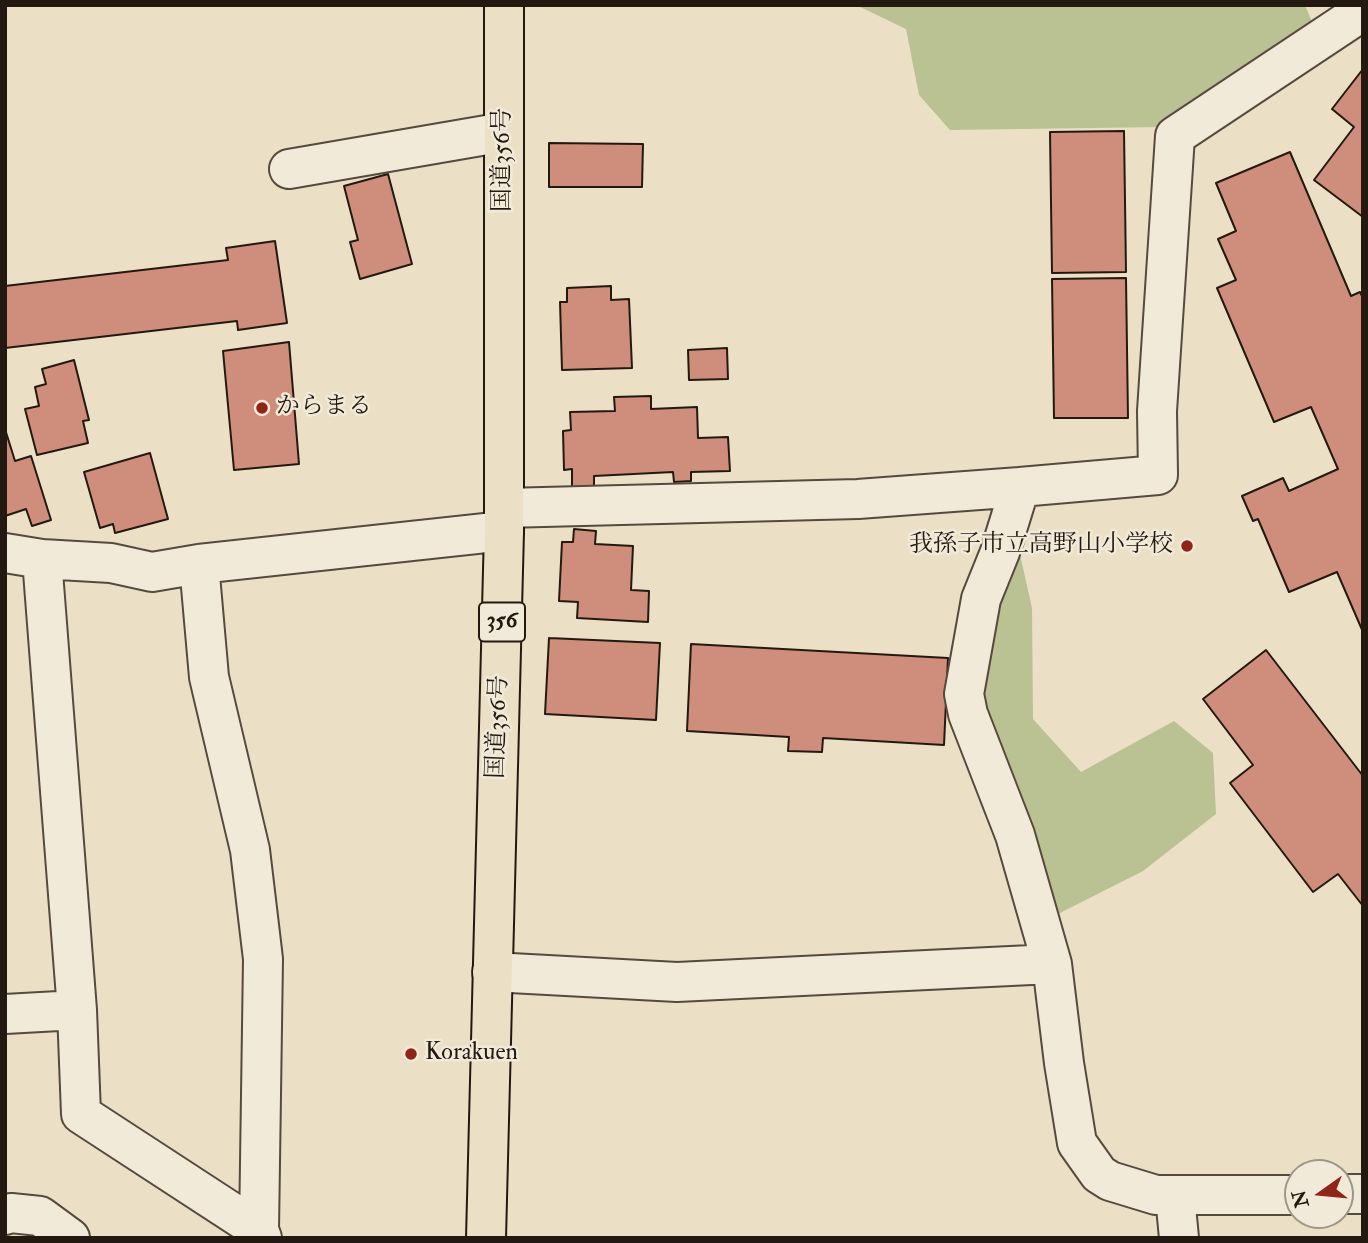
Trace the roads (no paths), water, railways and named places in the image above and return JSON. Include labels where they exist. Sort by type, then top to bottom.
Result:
[{"type":"highway","name":"国道356号","points":[[486,1238],[504,520],[504,5]]},
{"type":"street","points":[[5,553],[42,559],[111,563],[152,572],[504,520],[1020,488],[1158,474],[1157,411],[1175,136],[1363,11]]},
{"type":"street","points":[[289,169],[504,132]]},
{"type":"street","points":[[1020,488],[1000,552],[981,599],[964,694],[968,714],[1015,835],[1052,964],[1077,1143],[1099,1174],[1110,1181],[1156,1195],[1284,1195]]},
{"type":"street","points":[[42,559],[76,1010],[80,1114],[260,1234]]},
{"type":"street","points":[[199,564],[209,677],[250,850],[263,958],[260,1234]]},
{"type":"street","points":[[492,972],[677,982],[1052,964]]},
{"type":"street","points":[[5,1014],[76,1010]]},
{"type":"street","points":[[1175,1196],[1179,1238]]},
{"type":"street","points":[[5,1215],[11,1213],[40,1216],[70,1238]]},
{"type":"place","name":"からまる","points":[[262,408]]},
{"type":"place","name":"我孫子市立高野山小学校","points":[[1187,546]]},
{"type":"place","name":"Korakuen","points":[[411,1054]]}]
